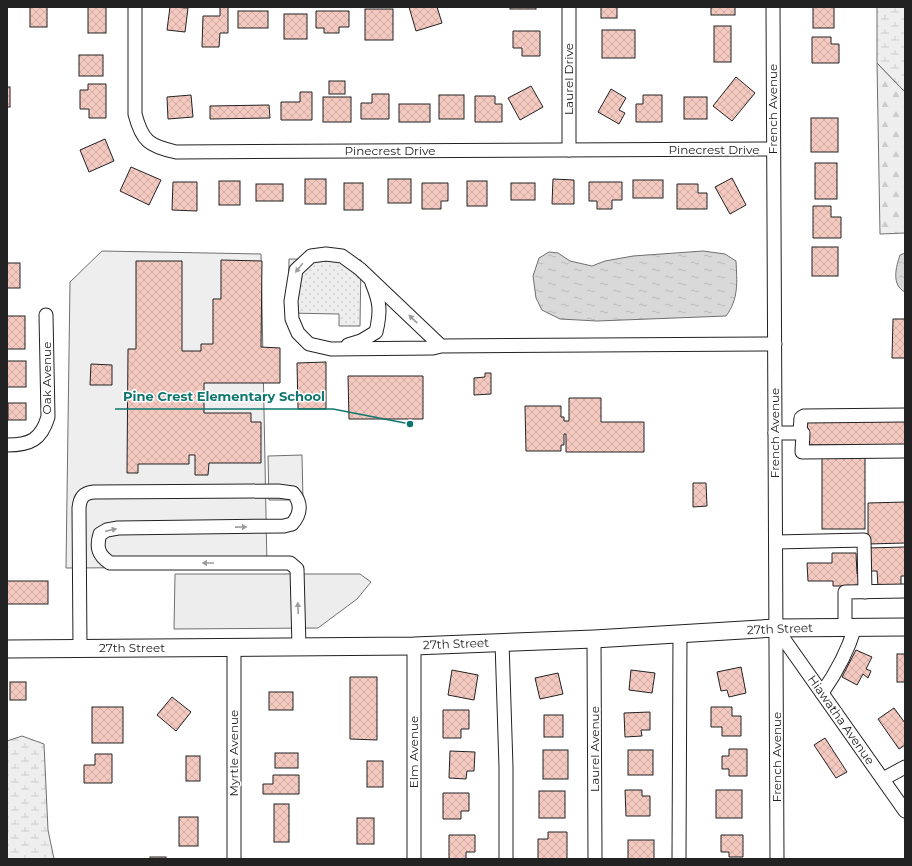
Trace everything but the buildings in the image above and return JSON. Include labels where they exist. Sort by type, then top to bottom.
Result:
[{"type":"main road","name":"27th Street","points":[[7,649],[414,646],[594,639],[776,628],[905,627]]},
{"type":"street","name":"Pinecrest Drive","points":[[134,7],[134,114],[139,131],[148,143],[161,149],[176,152],[773,149]]},
{"type":"street","name":"Laurel Drive","points":[[569,7],[569,150]]},
{"type":"street","name":"French Avenue","points":[[773,7],[777,859]]},
{"type":"street","points":[[442,346],[370,279],[342,256],[326,254],[311,256],[296,270],[291,301],[292,319],[298,333],[309,344],[330,349],[432,348],[442,346],[775,344]]},
{"type":"street","points":[[330,349],[361,341],[376,332],[380,314],[380,304],[370,279]]},
{"type":"street","name":"Oak Avenue","points":[[7,445],[26,443],[37,439],[44,430],[48,417],[46,315]]},
{"type":"street","points":[[800,433],[801,418],[804,416],[905,415]]},
{"type":"street","points":[[775,433],[803,433],[802,452],[905,451]]},
{"type":"street","points":[[80,648],[79,508],[82,496],[87,492],[270,491],[286,491],[293,493],[296,497],[299,502],[299,514],[292,524],[284,526],[118,528],[107,530],[100,534],[98,550],[103,558],[110,562],[290,563],[297,569],[299,647]]},
{"type":"street","points":[[776,542],[864,540],[865,592]]},
{"type":"street","points":[[822,693],[834,676],[851,643],[845,592],[905,591]]},
{"type":"street","name":"Hiawatha Avenue","points":[[776,628],[904,808]]},
{"type":"street","points":[[680,634],[680,859]]},
{"type":"street","name":"Laurel Avenue","points":[[594,639],[595,859]]},
{"type":"street","points":[[502,642],[506,767],[506,859]]},
{"type":"street","name":"Elm Avenue","points":[[414,646],[414,859]]},
{"type":"street","name":"Myrtle Avenue","points":[[234,647],[234,859]]},
{"type":"street","points":[[883,779],[904,770]]},
{"type":"green space","points":[[877,7],[905,7],[905,92],[877,63]]},
{"type":"green space","points":[[877,63],[905,92],[905,233],[880,234]]},
{"type":"green space","points":[[102,251],[261,254],[267,567],[66,568],[70,282]]},
{"type":"green space","points":[[289,259],[361,260],[360,326],[339,326],[339,314],[288,313]]},
{"type":"green space","points":[[302,455],[303,500],[269,500],[268,456]]},
{"type":"green space","points":[[22,736],[44,744],[48,830],[54,859],[7,859],[7,741]]},
{"type":"shaded area","points":[[175,574],[360,574],[371,582],[357,599],[318,628],[174,629]]},
{"type":"water","points":[[703,251],[725,254],[736,261],[737,283],[735,296],[726,316],[597,321],[560,319],[542,310],[536,298],[533,276],[539,258],[549,252],[558,253],[570,261],[592,266],[605,261],[633,256]]},
{"type":"water","points":[[905,253],[905,292],[898,285],[896,275],[900,255]]},
{"type":"place","name":"Pine Crest Elementary School","points":[[410,424]]}]
